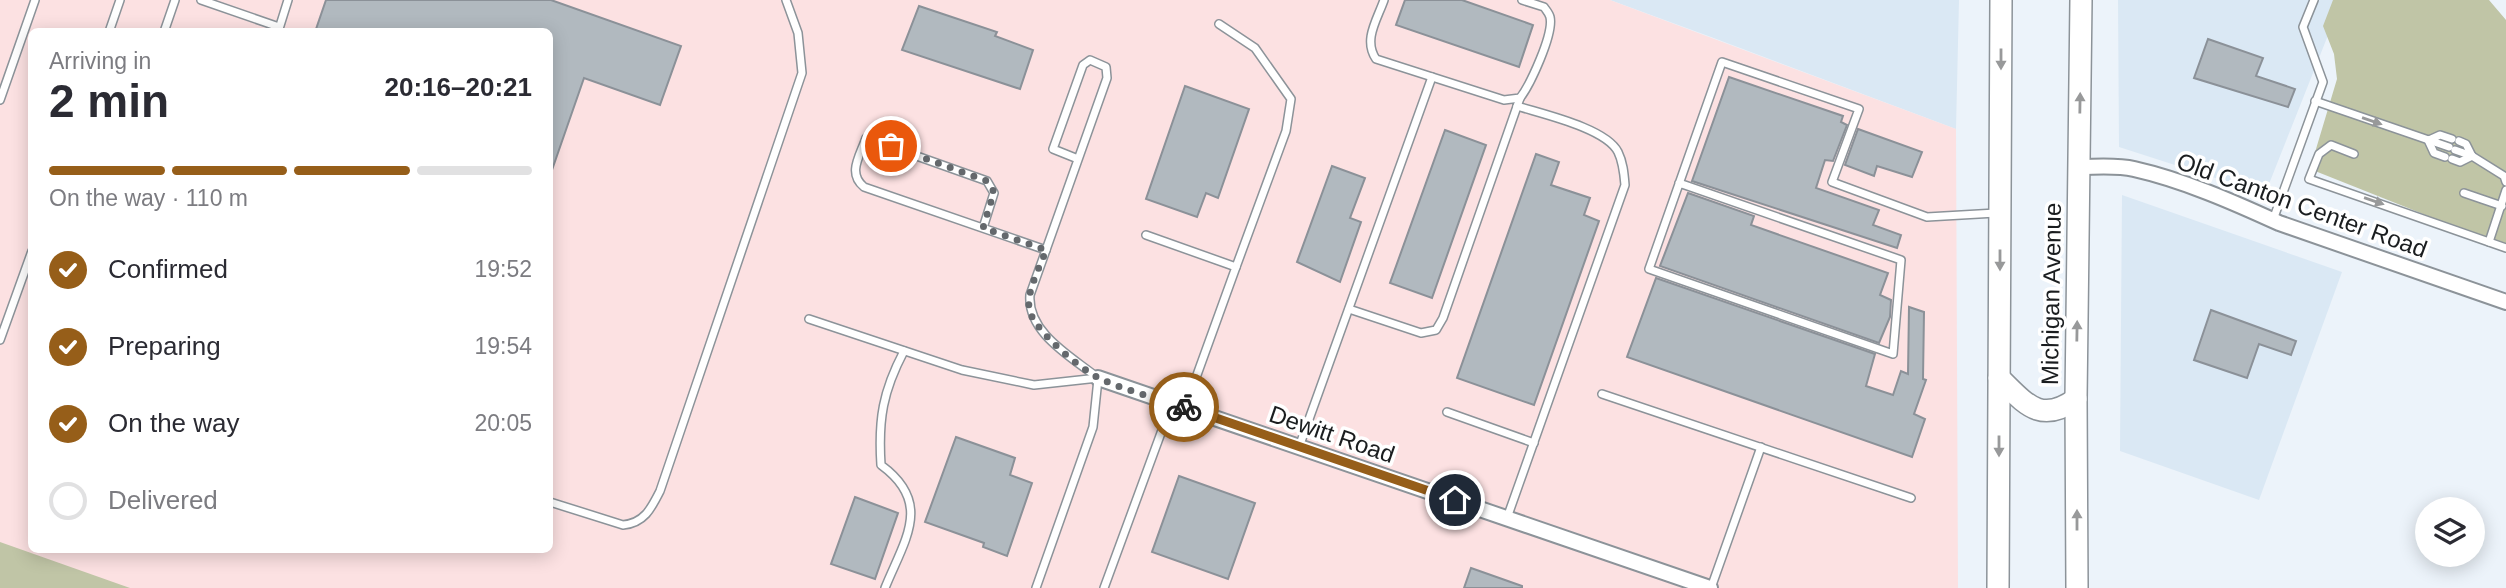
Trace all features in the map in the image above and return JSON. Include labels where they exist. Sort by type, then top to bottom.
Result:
[{"type":"main road","name":"Michigan Avenue","points":[[1998,588],[2001,0]]},
{"type":"main road","name":"Michigan Avenue","points":[[2077,588],[2076,399],[2081,0]]},
{"type":"main road","points":[[1999,378],[2027,405],[2041,411],[2064,407],[2076,399]]},
{"type":"street","name":"Old Canton Center Road","points":[[2079,167],[2132,168],[2506,302]]},
{"type":"street","name":"Dewitt Road","points":[[1098,378],[1710,588]]},
{"type":"lane","points":[[0,100],[35,0]]},
{"type":"lane","points":[[110,28],[120,0]]},
{"type":"lane","points":[[165,28],[175,0]]},
{"type":"lane","points":[[201,0],[276,28]]},
{"type":"lane","points":[[279,28],[288,0]]},
{"type":"lane","points":[[553,503],[623,525],[635,524],[645,516],[660,491],[802,73],[799,33],[786,0]]},
{"type":"lane","points":[[1384,0],[1370,38],[1370,49],[1377,59],[1504,100],[1518,102],[1593,132],[1609,141],[1617,150],[1623,167],[1625,185],[1507,518]]},
{"type":"lane","points":[[1349,309],[1421,333],[1436,330],[1443,318],[1518,102],[1529,86],[1548,33],[1550,18],[1544,7],[1522,0]]},
{"type":"lane","points":[[2273,220],[2323,82],[2303,27],[2314,0]]},
{"type":"lane","points":[[1104,588],[1236,267],[1286,131],[1291,99],[1255,48],[1219,24]]},
{"type":"lane","points":[[1078,159],[1053,149],[1083,65],[1090,60],[1098,61],[1106,67],[1107,78],[1030,295],[1029,309],[1034,321],[1053,343],[1098,378]]},
{"type":"lane","points":[[1679,183],[1901,260],[1893,354],[1649,269],[1679,183],[1722,62],[1859,109],[1832,181],[1927,217],[2000,213]]},
{"type":"lane","points":[[1299,447],[1432,77]]},
{"type":"lane","points":[[2315,101],[2472,156],[2504,176],[2506,182]]},
{"type":"lane","points":[[2428,140],[2440,135],[2456,140],[2466,144],[2472,156]]},
{"type":"lane","points":[[983,228],[994,192],[987,181],[866,138],[854,172],[856,180],[864,187],[1046,250]]},
{"type":"lane","points":[[2428,140],[2434,153],[2460,162],[2472,156]]},
{"type":"lane","points":[[2354,154],[2330,145],[2319,154],[2309,179],[2506,248]]},
{"type":"lane","points":[[2489,242],[2506,191]]},
{"type":"lane","points":[[2464,193],[2502,206]]},
{"type":"lane","points":[[1146,235],[1236,267]]},
{"type":"lane","points":[[0,340],[28,262]]},
{"type":"lane","points":[[809,318],[962,370],[1034,386],[1098,378]]},
{"type":"lane","points":[[885,588],[908,533],[912,501],[900,478],[881,465],[878,427],[888,381],[904,351]]},
{"type":"lane","points":[[1036,588],[1094,427],[1098,378]]},
{"type":"lane","points":[[1602,394],[1911,498]]},
{"type":"lane","points":[[1447,412],[1534,443]]},
{"type":"lane","points":[[1710,588],[1761,447]]},
{"type":"shaded area","points":[[0,0],[1610,0],[1956,129],[1958,588],[98,588],[0,553]]},
{"type":"shaded area","points":[[1610,0],[1959,0],[1956,129],[1711,37]]},
{"type":"shaded area","points":[[2118,0],[2342,0],[2265,194],[2119,147]]},
{"type":"shaded area","points":[[2122,195],[2342,272],[2259,500],[2120,451]]},
{"type":"green space","points":[[2333,0],[2489,0],[2506,20],[2506,247],[2310,169],[2337,79],[2334,54],[2323,26]]},
{"type":"green space","points":[[0,542],[130,588],[0,588]]},
{"type":"building","points":[[326,0],[551,0],[681,46],[660,105],[584,78],[553,167],[553,28],[316,28]]},
{"type":"building","points":[[1405,0],[1462,0],[1533,25],[1519,67],[1396,25]]},
{"type":"building","points":[[919,6],[997,32],[995,36],[1033,50],[1020,89],[902,50]]},
{"type":"building","points":[[2208,39],[2263,58],[2256,76],[2295,89],[2288,107],[2194,78]]},
{"type":"building","points":[[1729,77],[1843,116],[1841,122],[1847,125],[1833,161],[1825,160],[1816,188],[1879,210],[1873,225],[1901,235],[1897,248],[1692,181]]},
{"type":"building","points":[[1185,86],[1249,109],[1218,198],[1206,193],[1197,217],[1146,199]]},
{"type":"building","points":[[1858,129],[1922,152],[1912,177],[1877,166],[1874,176],[1845,165]]},
{"type":"building","points":[[1445,130],[1486,145],[1432,298],[1390,283]]},
{"type":"building","points":[[1536,154],[1559,162],[1551,185],[1590,198],[1584,215],[1599,221],[1534,405],[1457,378]]},
{"type":"building","points":[[1332,166],[1365,178],[1350,218],[1361,222],[1340,282],[1297,262]]},
{"type":"building","points":[[1688,193],[1754,216],[1751,225],[1888,273],[1880,295],[1891,300],[1890,317],[1879,343],[1660,266]]},
{"type":"building","points":[[1656,278],[1875,354],[1866,386],[1893,395],[1901,371],[1908,374],[1909,307],[1924,312],[1923,379],[1926,380],[1914,414],[1925,419],[1912,457],[1627,357]]},
{"type":"building","points":[[2211,310],[2296,341],[2291,355],[2259,344],[2247,378],[2194,360]]},
{"type":"building","points":[[956,437],[1015,458],[1010,475],[1032,483],[1007,556],[983,547],[984,543],[925,522]]},
{"type":"building","points":[[1179,476],[1255,503],[1228,579],[1152,552]]},
{"type":"building","points":[[855,497],[898,513],[875,579],[831,564]]},
{"type":"building","points":[[1471,568],[1522,586],[1522,588],[1464,588]]},
{"type":"way so far","points":[[891,146],[987,181],[994,192],[983,228],[1046,250],[1030,295],[1029,309],[1034,321],[1053,343],[1098,378],[1184,407]]},
{"type":"route","points":[[1184,407],[1455,500]]}]
